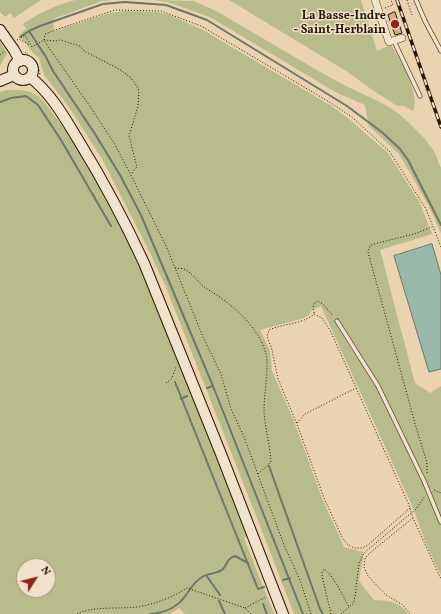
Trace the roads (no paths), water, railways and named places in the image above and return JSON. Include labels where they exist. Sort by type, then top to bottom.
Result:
[{"type":"main road","points":[[0,30],[20,61]]},
{"type":"main road","points":[[20,61],[34,62],[30,77],[23,80],[14,75],[13,67],[20,61]]},
{"type":"main road","points":[[0,81],[14,75]]},
{"type":"main road","points":[[30,77],[45,92],[62,115],[95,168],[144,263],[276,593],[283,614]]},
{"type":"street","points":[[375,0],[389,42],[402,38]]},
{"type":"lane","points":[[416,0],[441,51]]},
{"type":"lane","points":[[394,40],[420,96]]},
{"type":"lane","points":[[337,322],[378,386],[424,481],[441,522]]},
{"type":"waterway","points":[[20,37],[40,26],[103,4],[125,2],[166,5],[207,20],[347,106],[383,133],[400,149],[408,160],[441,225]]},
{"type":"waterway","points":[[29,31],[120,175],[141,215],[213,386],[303,614]]},
{"type":"waterway","points":[[0,102],[11,98],[26,96],[38,105],[61,140],[111,226]]},
{"type":"waterway","points":[[175,382],[258,589],[264,587]]},
{"type":"waterway","points":[[207,388],[213,386]]},
{"type":"waterway","points":[[181,399],[187,396]]},
{"type":"waterway","points":[[269,466],[323,614]]},
{"type":"waterway","points":[[150,614],[165,611],[175,606],[183,599],[197,581],[204,576],[221,571],[232,557],[235,556],[248,563]]},
{"type":"waterway","points":[[206,575],[220,595]]},
{"type":"waterway","points":[[283,580],[290,578]]},
{"type":"waterway","points":[[219,601],[225,614]]},
{"type":"waterway","points":[[263,604],[267,614]]},
{"type":"railway","points":[[397,0],[441,127]]},
{"type":"place","name":"La Basse-Indre - Saint-Herblain","points":[[395,24]]}]
